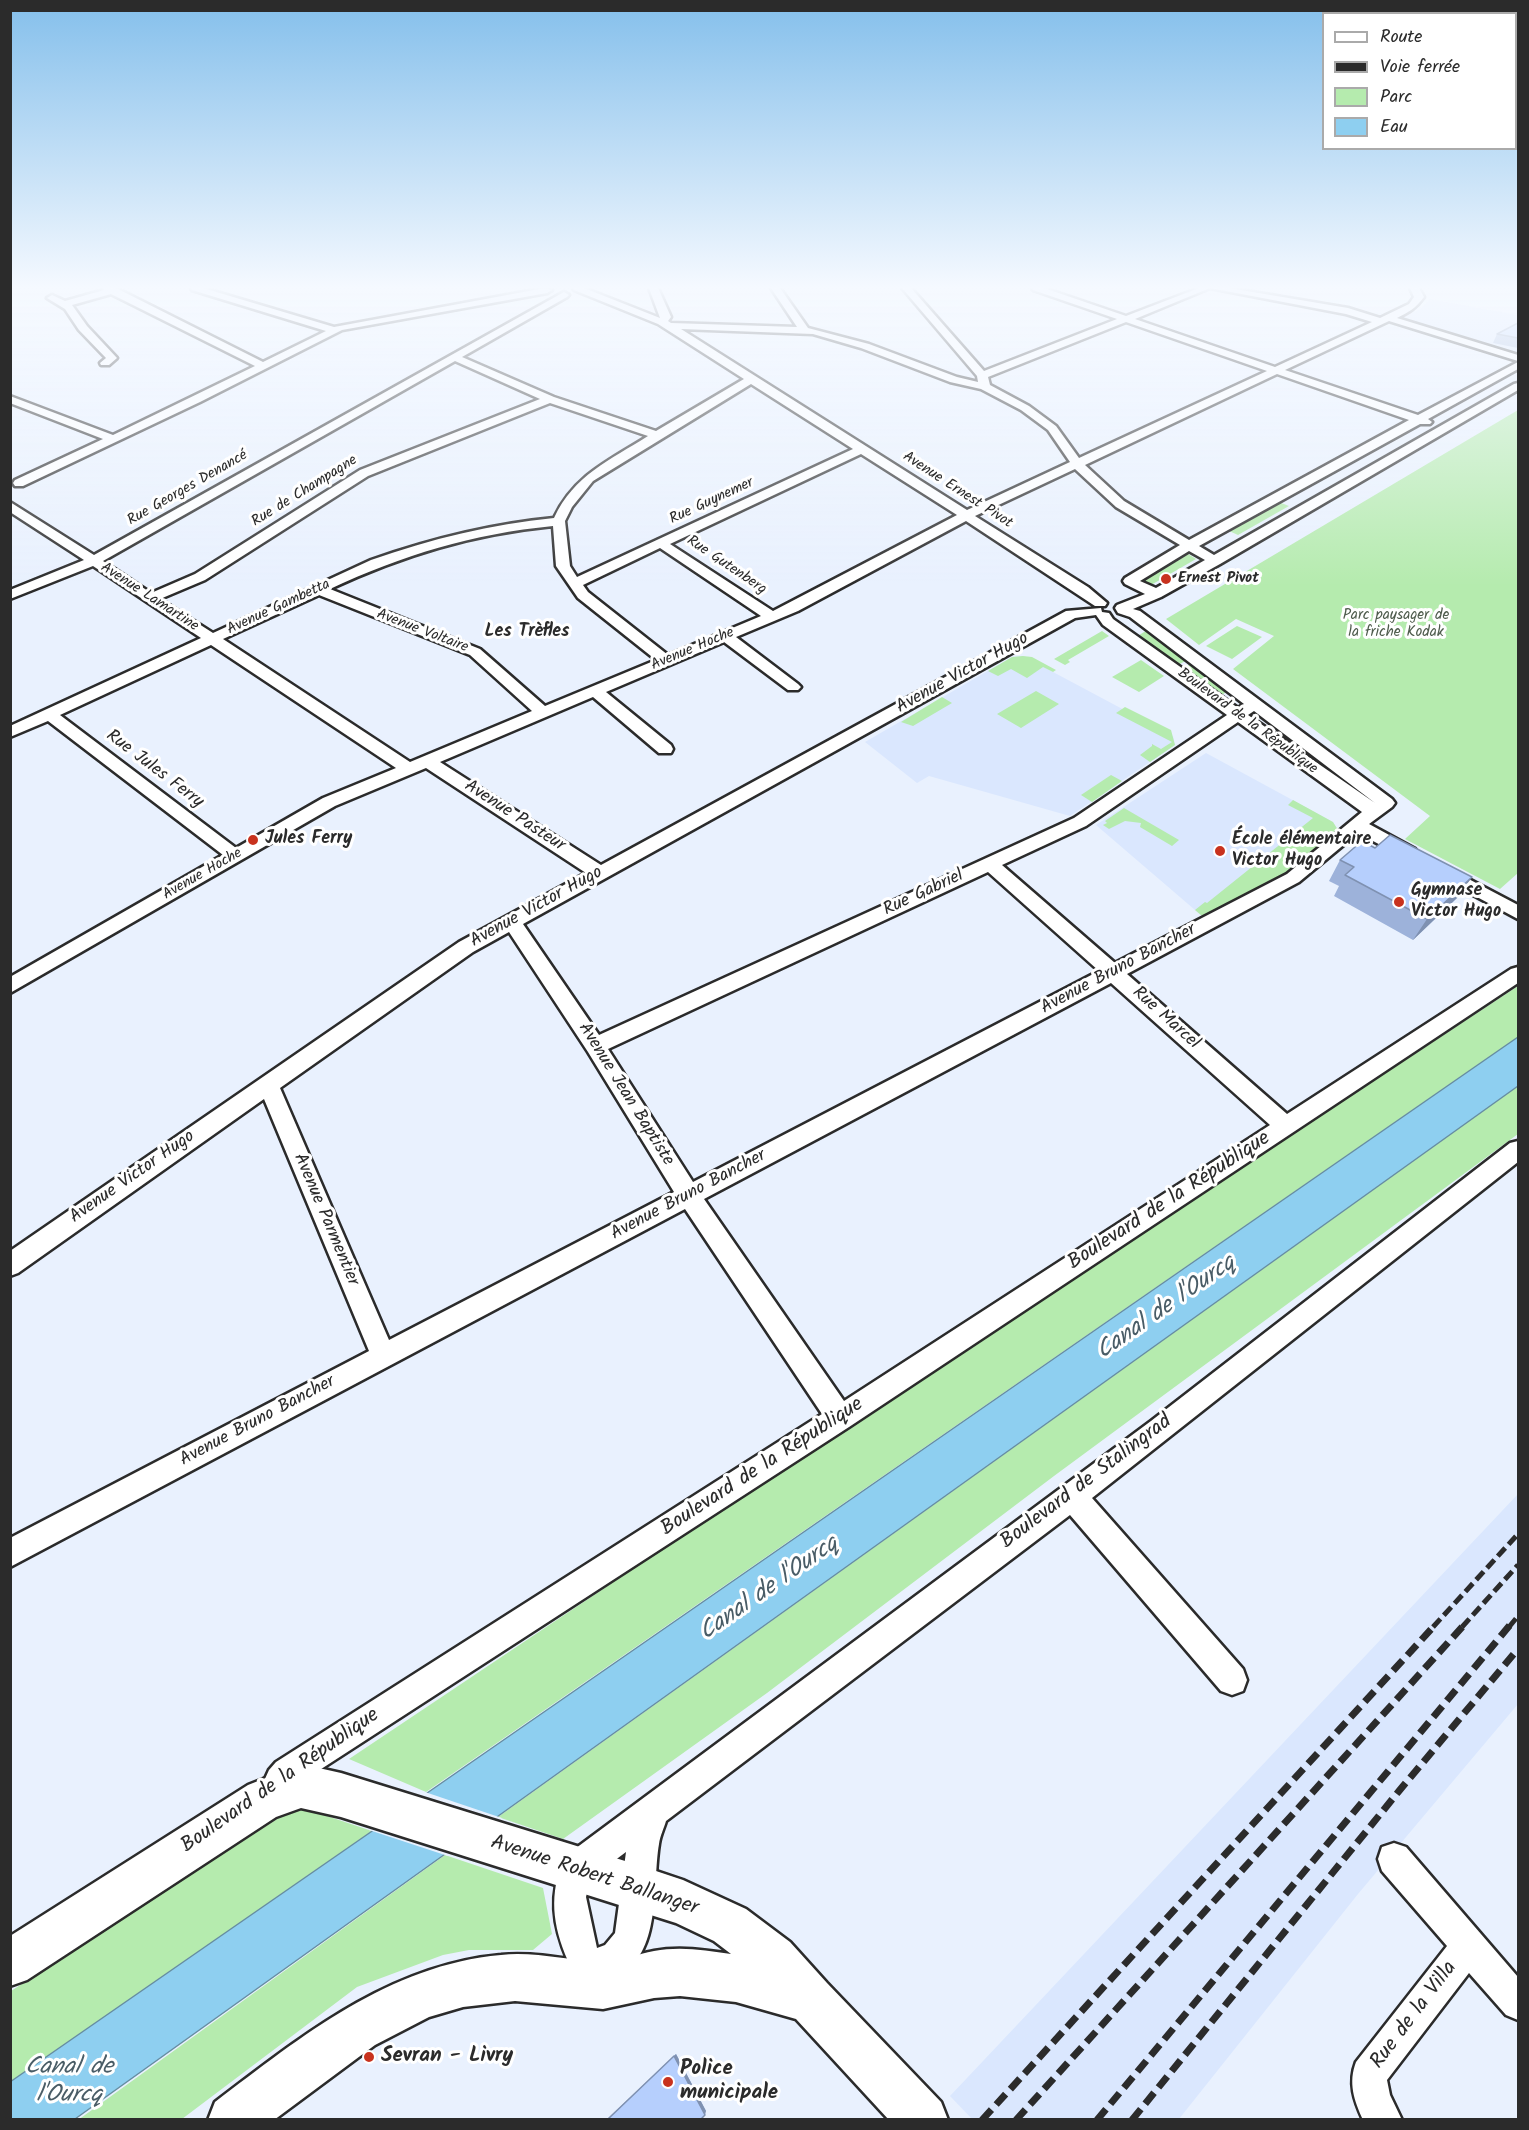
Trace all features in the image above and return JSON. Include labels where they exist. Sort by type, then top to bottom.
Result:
[{"type":"main road","name":"Avenue Robert Ballanger","points":[[263,1800],[301,1786],[341,1795],[638,1888],[683,1904],[730,1925],[774,1958],[810,2001],[923,2120]]},
{"type":"main road","name":"Boulevard de la République","points":[[10,1963],[263,1800]]},
{"type":"main road","points":[[233,2120],[364,2022],[432,1990],[503,1978],[583,1978],[660,1973],[712,1973],[770,1986],[810,2001]]},
{"type":"street","points":[[15,482],[220,387]]},
{"type":"street","name":"Rue Georges Denancé","points":[[10,595],[93,561],[400,387]]},
{"type":"street","points":[[523,387],[550,399],[656,435]]},
{"type":"street","points":[[666,661],[583,595],[563,566],[559,521],[566,506],[589,478],[656,435],[738,387]]},
{"type":"street","name":"Avenue Ernest Pivot","points":[[765,387],[1083,590],[1100,610]]},
{"type":"street","points":[[994,387],[1042,419],[1064,442],[1077,464],[1120,504],[1215,561]]},
{"type":"street","name":"Avenue Hoche","points":[[10,986],[329,802],[793,608],[965,516],[1242,387]]},
{"type":"street","points":[[1321,387],[1445,429]]},
{"type":"street","points":[[1156,594],[1130,580],[1475,387]]},
{"type":"street","points":[[1123,609],[1156,594],[1215,561],[1516,387]]},
{"type":"street","points":[[10,399],[111,438]]},
{"type":"street","name":"Rue de Champagne","points":[[150,598],[200,576],[364,473],[550,399]]},
{"type":"street","name":"Rue Guynemer","points":[[575,583],[862,449]]},
{"type":"street","points":[[10,505],[24,493],[25,489],[15,482]]},
{"type":"street","points":[[1278,497],[1306,508]]},
{"type":"street","name":"Avenue Lamartine","points":[[10,505],[408,768]]},
{"type":"street","name":"Avenue Gambetta","points":[[10,732],[376,563],[424,545],[478,531],[559,521]]},
{"type":"street","name":"Rue Gutenberg","points":[[662,544],[772,617]]},
{"type":"street","name":"Avenue Voltaire","points":[[319,589],[475,652],[543,713]]},
{"type":"street","points":[[1123,609],[1135,614],[1386,803],[1357,825],[1518,913]]},
{"type":"street","name":"Avenue Victor Hugo","points":[[10,1264],[466,947],[1071,614],[1100,610],[1118,616],[1123,609]]},
{"type":"street","name":"Boulevard de la République","points":[[1100,610],[1108,622],[1373,812]]},
{"type":"street","points":[[725,636],[793,687]]},
{"type":"street","points":[[595,690],[665,749]]},
{"type":"street","name":"Rue Gabriel","points":[[594,1046],[1080,822],[1254,704]]},
{"type":"street","name":"Rue Jules Ferry","points":[[49,714],[235,856]]},
{"type":"street","name":"Avenue Pasteur","points":[[427,761],[600,873]]},
{"type":"street","name":"Avenue Bruno Bancher","points":[[10,1553],[1293,878],[1357,825]]},
{"type":"street","name":"Rue Marcel","points":[[990,864],[1286,1126]]},
{"type":"street","name":"Avenue Jean Baptiste","points":[[511,921],[689,1196],[840,1418]]},
{"type":"street","name":"Boulevard de la République","points":[[263,1800],[287,1773],[840,1418],[1518,974]]},
{"type":"street","name":"Avenue Parmentier","points":[[268,1084],[383,1355]]},
{"type":"street","name":"Boulevard de Stalingrad","points":[[576,1869],[1160,1430],[1518,1150]]},
{"type":"street","points":[[1071,1495],[1232,1680]]},
{"type":"street","points":[[576,1869],[569,1897],[583,1978],[616,1958],[630,1941],[636,1914],[643,1842],[653,1812]]},
{"type":"street","points":[[1394,1859],[1518,2003]]},
{"type":"street","name":"Rue de la Villa","points":[[1384,2120],[1376,2108],[1369,2089],[1369,2075],[1468,1946]]},
{"type":"shaded area","points":[[1023,656],[1173,736],[1175,745],[1070,816],[929,776],[917,783],[865,742],[1012,657]]},
{"type":"shaded area","name":"École élémentaire Victor Hugo","points":[[1206,753],[1333,822],[1338,830],[1288,872],[1202,916],[1096,825]]},
{"type":"shaded area","points":[[1518,1494],[1518,1704],[1358,1894],[1179,2119],[972,2119],[950,2096]]},
{"type":"green space","name":"Parc paysager de la friche Kodak","points":[[1518,410],[1518,873],[1500,889],[1405,839],[1430,816],[1233,669],[1274,636],[1236,619],[1199,645],[1166,619]]},
{"type":"green space","points":[[1276,501],[1289,506],[1238,535],[1229,531],[1232,529],[1229,528],[1244,519],[1248,521],[1270,508],[1267,506]]},
{"type":"green space","points":[[1185,552],[1196,559],[1151,585],[1142,580],[1182,558],[1178,556]]},
{"type":"green space","points":[[1237,626],[1262,637],[1232,659],[1206,646]]},
{"type":"green space","points":[[1149,629],[1189,659],[1176,666],[1136,637]]},
{"type":"green space","points":[[1102,631],[1109,636],[1068,660],[1070,662],[1065,665],[1054,659]]},
{"type":"green space","points":[[1012,657],[1032,657],[1056,670],[1053,672],[1043,667],[1027,678],[1011,669],[998,676],[988,671]]},
{"type":"green space","points":[[1141,660],[1164,676],[1139,692],[1112,677]]},
{"type":"green space","points":[[1193,662],[1229,690],[1219,697],[1181,670]]},
{"type":"green space","points":[[1036,691],[1059,704],[1021,728],[997,714]]},
{"type":"green space","points":[[942,697],[952,703],[913,726],[901,722]]},
{"type":"green space","points":[[1125,707],[1171,730],[1175,745],[1150,762],[1140,755],[1152,744],[1161,749],[1172,742],[1116,713]]},
{"type":"green space","points":[[1111,775],[1122,781],[1092,802],[1081,795]]},
{"type":"green space","points":[[1293,800],[1333,822],[1338,830],[1288,872],[1202,916],[1195,910],[1205,902],[1207,903],[1313,818],[1288,805]]},
{"type":"green space","points":[[1124,808],[1179,840],[1172,846],[1140,827],[1141,823],[1125,821],[1109,829],[1103,825],[1107,823],[1105,821]]},
{"type":"green space","points":[[1518,986],[1518,1037],[426,1792],[349,1759],[727,1506]]},
{"type":"green space","points":[[1518,1086],[1518,1134],[1054,1476],[767,1693],[563,1839],[498,1817]]},
{"type":"green space","points":[[297,1806],[372,1831],[11,2082],[11,1991]]},
{"type":"green space","points":[[445,1855],[543,1888],[552,1934],[533,1950],[469,1950],[443,1955],[357,1987],[182,2119],[78,2120]]},
{"type":"water","name":"Canal de l'Ourcq","points":[[1518,1037],[1518,1086],[75,2119],[11,2119],[10,2082]]},
{"type":"pier","points":[[422,1791],[502,1818],[448,1856],[369,1830]]},
{"type":"building","points":[[1390,835],[1472,877],[1427,919],[1345,875],[1354,867],[1340,860],[1362,841],[1375,848]]},
{"type":"building","name":"Police municipale","points":[[674,2056],[705,2115],[700,2120],[607,2120]]},
{"type":"railway","points":[[1433,1627],[1518,1534]]},
{"type":"railway","points":[[1462,1627],[1518,1565]]},
{"type":"railway","points":[[1509,1627],[1518,1616]]},
{"type":"railway","points":[[982,2120],[1435,1625]]},
{"type":"railway","points":[[1016,2120],[1464,1625]]},
{"type":"railway","points":[[1097,2120],[1510,1625]]},
{"type":"railway","points":[[1132,2120],[1399,1791],[1518,1649]]},
{"type":"place","name":"Ernest Pivot","points":[[1166,579]]},
{"type":"place","name":"Jules Ferry","points":[[253,840]]},
{"type":"place","name":"École élémentaire Victor Hugo","points":[[1220,851]]},
{"type":"place","name":"Gymnase Victor Hugo","points":[[1399,902]]},
{"type":"place","name":"Sevran - Livry","points":[[369,2057]]},
{"type":"place","name":"Police municipale","points":[[668,2082]]},
{"type":"district","name":"Les Trèfles","points":[[527,633]]}]
